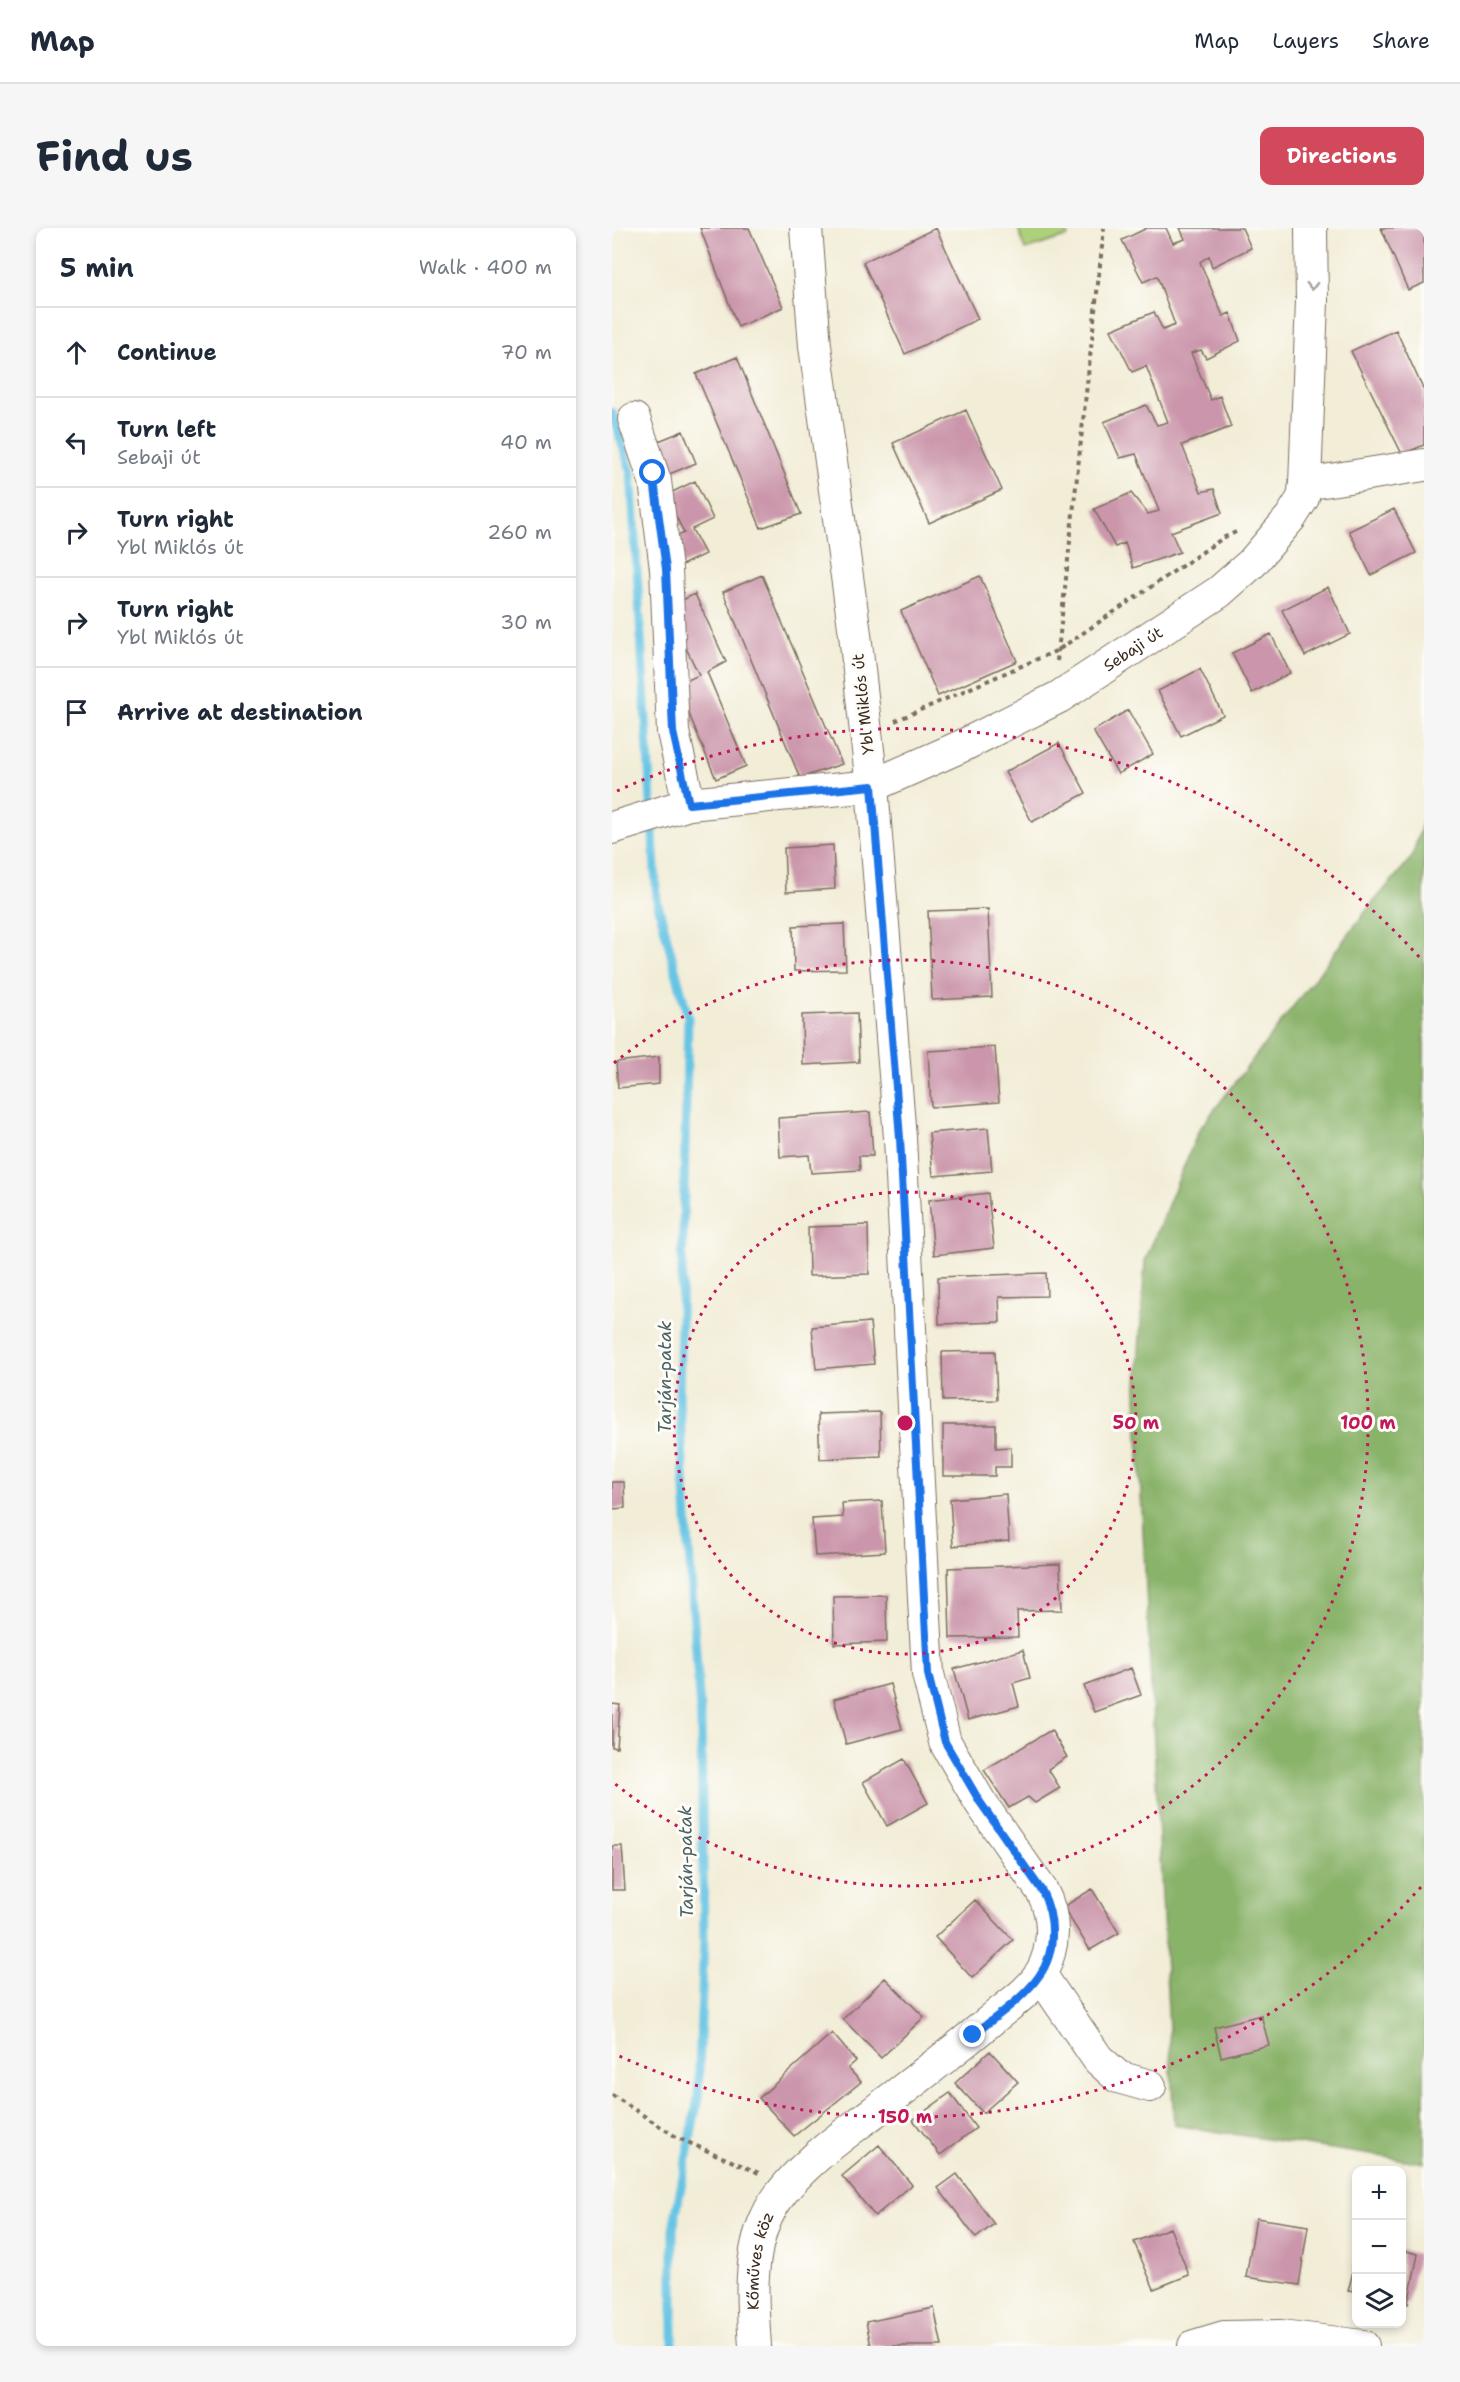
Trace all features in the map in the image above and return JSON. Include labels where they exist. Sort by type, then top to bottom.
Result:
[{"type":"street","name":"Ybl Miklós út","points":[[789,2185],[837,2141],[973,2035],[1026,1990],[1040,1974],[1054,1932],[1048,1903],[980,1802],[945,1742],[928,1674],[900,1138],[872,786],[855,634],[815,346],[806,228]]},
{"type":"street","name":"Sebaji út","points":[[652,816],[872,786],[964,745],[1052,700],[1193,610],[1252,563],[1291,517],[1302,498],[1305,484],[1312,300],[1311,228]]},
{"type":"street","points":[[634,419],[655,481],[666,569],[673,732],[652,816]]},
{"type":"street","points":[[1305,484],[1424,465]]},
{"type":"street","points":[[1040,1974],[1098,2059],[1118,2077],[1150,2086]]},
{"type":"street","name":"Kőműves köz","points":[[755,2346],[753,2289],[757,2239],[767,2214],[789,2185]]},
{"type":"street","points":[[1194,2346],[1224,2337],[1281,2336],[1363,2346]]},
{"type":"path","points":[[1052,700],[1104,228]]},
{"type":"path","points":[[866,732],[911,715],[1058,650],[1223,538],[1242,529]]},
{"type":"path","points":[[612,2095],[678,2138],[789,2185]]},
{"type":"green space","points":[[1018,228],[1066,228],[1068,236],[1025,250]]},
{"type":"green space","points":[[1424,817],[1424,2163],[1174,2125],[1136,1397],[1145,1261],[1199,1130],[1366,911],[1412,857]]},
{"type":"building","points":[[700,228],[749,228],[783,307],[738,327]]},
{"type":"building","points":[[936,228],[978,319],[905,354],[863,262]]},
{"type":"building","points":[[1147,228],[1166,228],[1173,243],[1185,239],[1180,228],[1242,228],[1251,248],[1212,267],[1209,256],[1200,262],[1223,316],[1230,313],[1240,341],[1206,358],[1201,350],[1191,353],[1211,400],[1220,396],[1231,427],[1182,445],[1201,492],[1214,489],[1222,513],[1171,532],[1180,552],[1133,568],[1125,543],[1115,547],[1094,509],[1131,493],[1148,514],[1159,511],[1136,454],[1120,458],[1104,422],[1146,405],[1157,425],[1168,422],[1146,366],[1132,372],[1111,330],[1154,312],[1163,330],[1175,325],[1157,276],[1143,282],[1122,240]]},
{"type":"building","points":[[1381,228],[1424,228],[1424,283],[1408,290]]},
{"type":"building","points":[[1396,330],[1424,391],[1424,445],[1402,454],[1351,351]]},
{"type":"building","points":[[737,357],[801,514],[761,528],[696,374]]},
{"type":"building","points":[[966,410],[1002,490],[929,523],[893,443]]},
{"type":"building","points":[[683,431],[696,463],[667,475],[654,443]]},
{"type":"building","points":[[695,481],[713,519],[692,529],[705,554],[678,567],[666,541],[684,533],[666,495]]},
{"type":"building","points":[[1394,509],[1416,553],[1371,575],[1349,531]]},
{"type":"building","points":[[762,575],[842,764],[800,778],[723,592]]},
{"type":"building","points":[[980,576],[1017,661],[938,696],[901,611]]},
{"type":"building","points":[[1328,587],[1350,634],[1305,656],[1282,610]]},
{"type":"building","points":[[695,594],[726,662],[707,672],[746,766],[716,779],[677,685],[699,675],[677,629],[672,605]]},
{"type":"building","points":[[1271,634],[1290,673],[1252,693],[1232,653]]},
{"type":"building","points":[[1200,669],[1223,715],[1181,736],[1158,691]]},
{"type":"building","points":[[1128,710],[1153,754],[1118,774],[1093,731]]},
{"type":"building","points":[[1059,743],[1086,793],[1032,822],[1005,772]]},
{"type":"building","points":[[833,845],[835,889],[786,892],[784,848]]},
{"type":"building","points":[[988,909],[992,997],[932,1000],[928,911]]},
{"type":"building","points":[[844,924],[846,970],[794,971],[793,926]]},
{"type":"building","points":[[857,1013],[859,1062],[803,1065],[802,1015]]},
{"type":"building","points":[[995,1047],[999,1102],[931,1107],[928,1051]]},
{"type":"building","points":[[659,1057],[659,1084],[618,1088],[616,1062]]},
{"type":"building","points":[[870,1112],[873,1156],[859,1156],[860,1170],[811,1173],[809,1155],[780,1157],[778,1118]]},
{"type":"building","points":[[988,1128],[992,1171],[933,1176],[929,1133]]},
{"type":"building","points":[[988,1193],[994,1248],[934,1255],[929,1200]]},
{"type":"building","points":[[868,1225],[869,1274],[809,1276],[808,1227]]},
{"type":"building","points":[[1046,1273],[1047,1296],[999,1297],[1000,1322],[939,1324],[938,1277]]},
{"type":"building","points":[[870,1322],[874,1364],[816,1369],[812,1327]]},
{"type":"building","points":[[995,1351],[997,1400],[943,1401],[942,1352]]},
{"type":"building","points":[[880,1412],[881,1456],[820,1459],[818,1414]]},
{"type":"building","points":[[943,1425],[996,1425],[996,1448],[1011,1447],[1011,1467],[995,1467],[995,1476],[943,1476]]},
{"type":"building","points":[[612,1482],[624,1482],[625,1508],[612,1509]]},
{"type":"building","points":[[1006,1494],[1009,1541],[953,1546],[950,1499]]},
{"type":"building","points":[[882,1501],[885,1552],[815,1556],[812,1519],[843,1517],[842,1503]]},
{"type":"building","points":[[1060,1564],[1062,1610],[1017,1611],[1018,1637],[950,1638],[948,1568]]},
{"type":"building","points":[[886,1595],[887,1642],[834,1644],[833,1596]]},
{"type":"building","points":[[1023,1650],[1030,1678],[1013,1683],[1019,1706],[968,1720],[954,1669]]},
{"type":"building","points":[[1131,1668],[1141,1695],[1094,1712],[1084,1686]]},
{"type":"building","points":[[890,1684],[902,1729],[846,1744],[834,1699]]},
{"type":"building","points":[[612,1704],[620,1705],[617,1748],[612,1747]]},
{"type":"building","points":[[1051,1730],[1067,1757],[1048,1769],[1060,1788],[1035,1803],[1028,1797],[1009,1808],[984,1770]]},
{"type":"building","points":[[904,1759],[928,1803],[887,1826],[863,1782]]},
{"type":"building","points":[[612,1846],[622,1846],[625,1890],[612,1890]]},
{"type":"building","points":[[1092,1889],[1119,1933],[1090,1950],[1063,1907]]},
{"type":"building","points":[[975,1900],[1013,1940],[972,1978],[935,1937]]},
{"type":"building","points":[[885,1978],[924,2017],[881,2058],[843,2019]]},
{"type":"building","points":[[1261,2015],[1269,2045],[1221,2057],[1214,2027]]},
{"type":"building","points":[[832,2033],[856,2061],[848,2068],[861,2082],[794,2136],[759,2098]]},
{"type":"building","points":[[990,2051],[1018,2082],[983,2113],[955,2083]]},
{"type":"building","points":[[950,2093],[976,2128],[940,2155],[913,2120]]},
{"type":"building","points":[[879,2145],[912,2185],[875,2216],[842,2176]]},
{"type":"building","points":[[957,2174],[994,2224],[976,2238],[938,2188]]},
{"type":"building","points":[[1256,2218],[1308,2226],[1299,2285],[1246,2277]]},
{"type":"building","points":[[1170,2228],[1189,2275],[1154,2289],[1134,2242]]},
{"type":"building","points":[[1406,2251],[1418,2254],[1408,2304],[1406,2303]]},
{"type":"building","points":[[1352,2276],[1352,2292],[1348,2291]]},
{"type":"building","points":[[934,2308],[942,2346],[871,2346],[866,2322]]},
{"type":"waterway","name":"Tarján-patak","points":[[612,412],[631,472],[657,901],[688,1017],[679,1401],[701,1726],[704,1939],[698,2098],[673,2229],[673,2346]]},
{"type":"route","points":[[653,473],[666,569],[673,732],[675,750],[689,804],[872,786],[900,1138],[928,1674],[945,1742],[980,1802],[1042,1891],[1048,1903],[1054,1932],[1040,1974],[1026,1990],[973,2035]]}]
